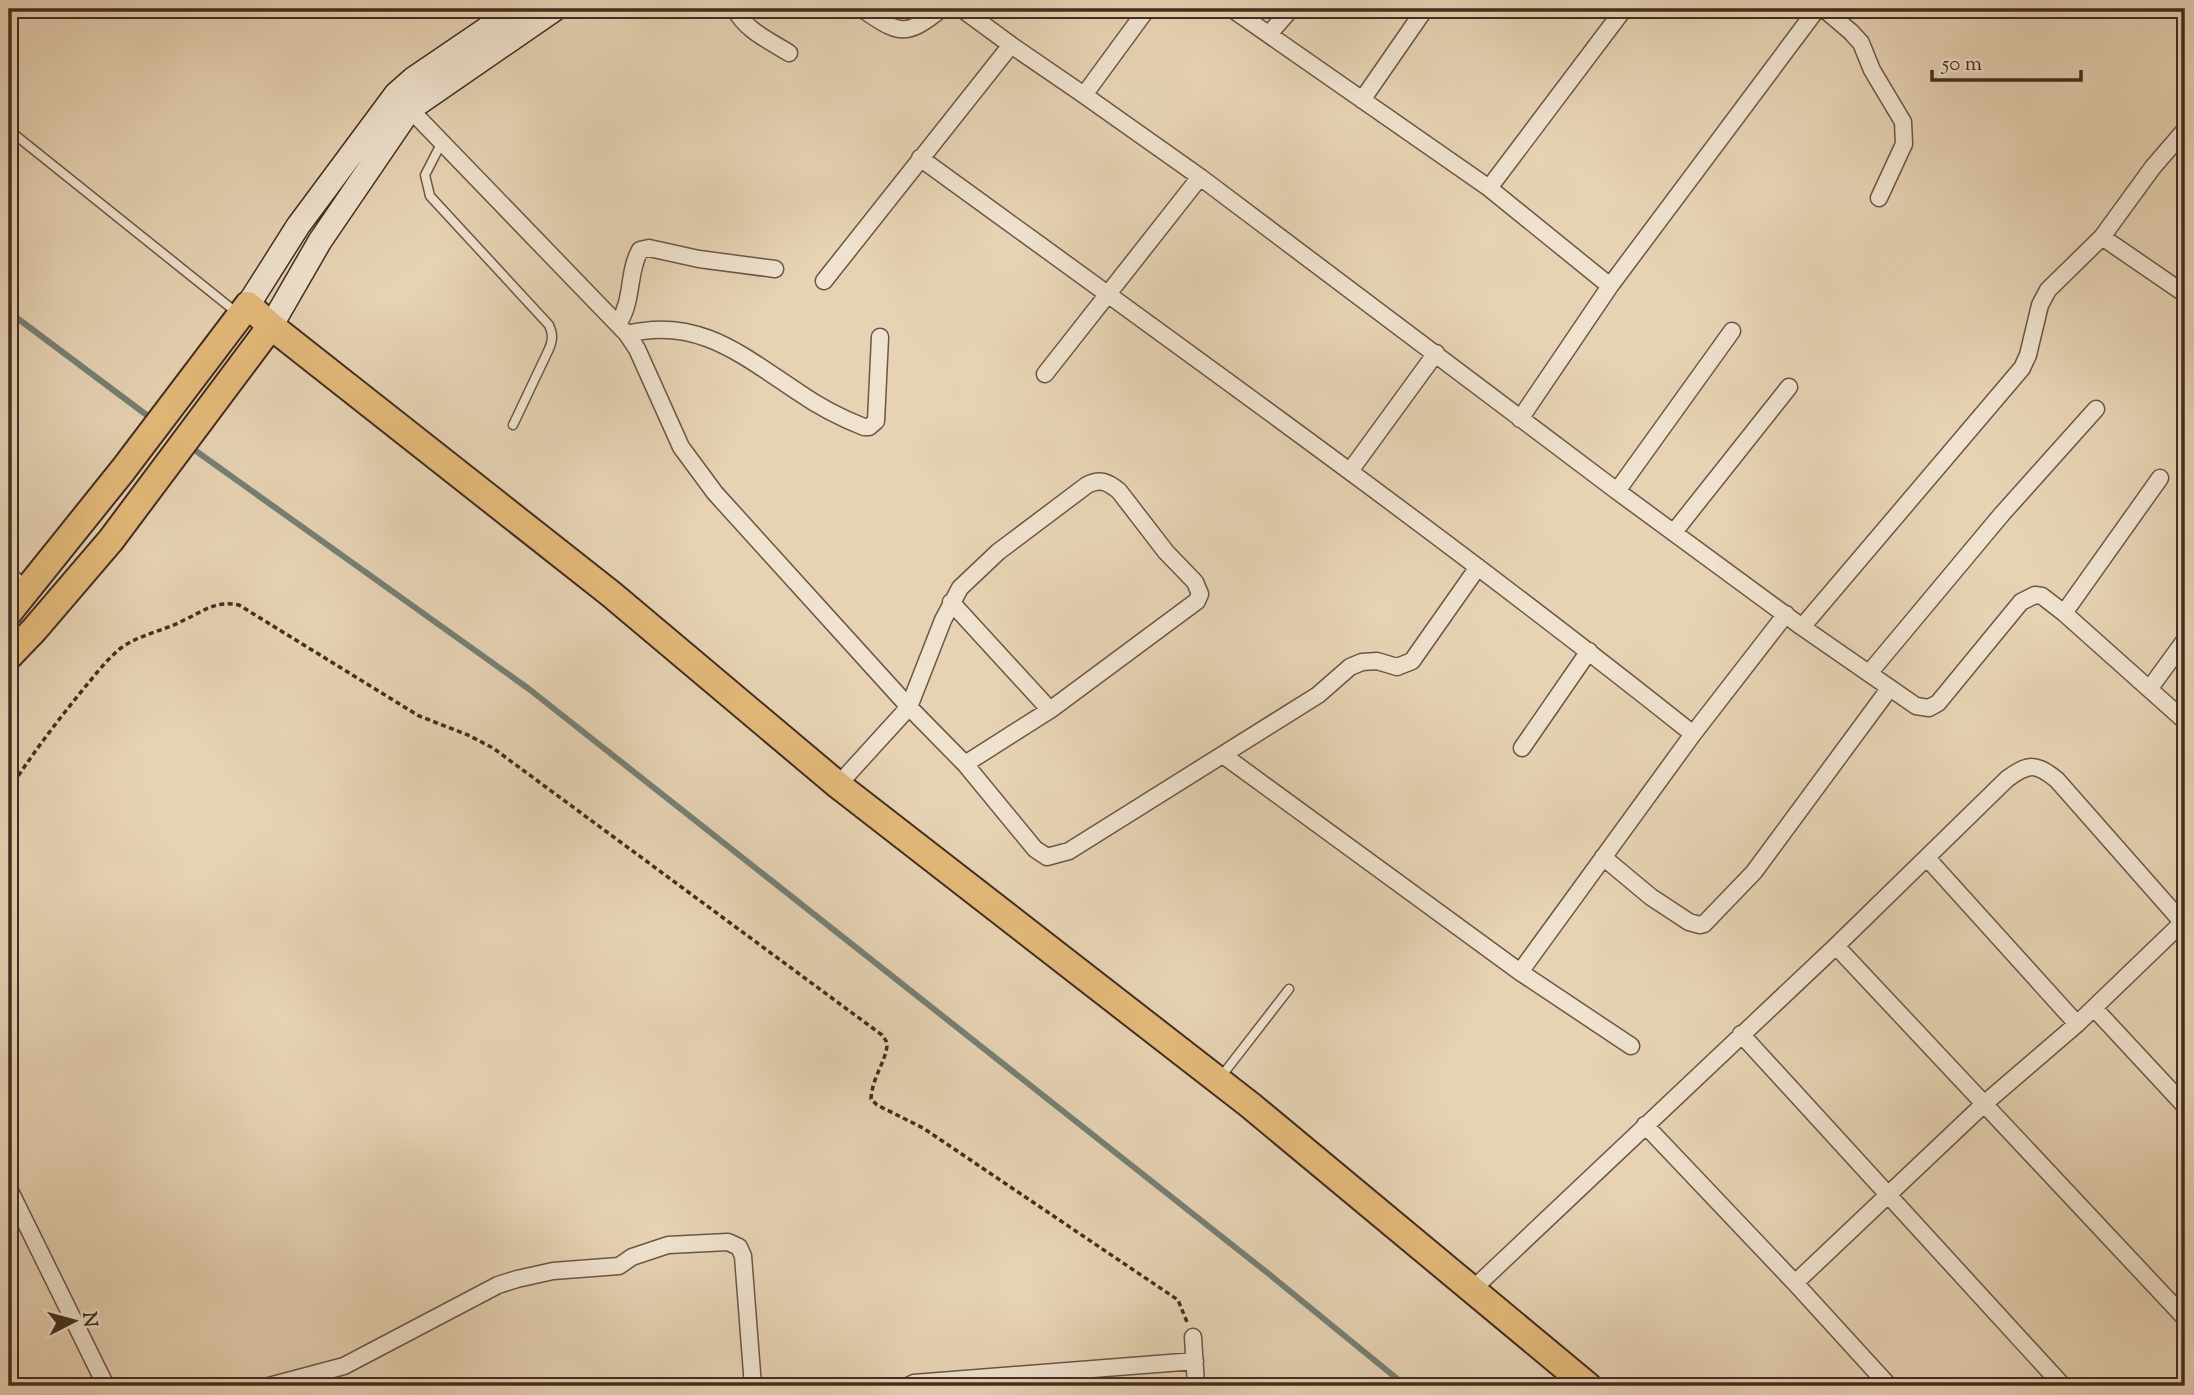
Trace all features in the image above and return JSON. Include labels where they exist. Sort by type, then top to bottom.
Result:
[{"type":"main road","points":[[9,612],[17,582],[123,470],[244,310],[298,226],[403,101],[522,14],[555,9]]},
{"type":"main road","points":[[9,656],[111,540],[271,326],[403,101]]},
{"type":"main road","points":[[244,310],[271,326],[611,594],[838,785],[1218,1080],[1588,1386]]},
{"type":"street","points":[[735,9],[748,27],[789,53]]},
{"type":"street","points":[[862,9],[893,28],[905,30],[913,29],[941,9]]},
{"type":"street","points":[[962,9],[1200,177],[1617,491],[1916,706],[1929,708],[1938,703],[2028,596],[2042,596],[2185,721]]},
{"type":"street","points":[[1084,94],[1147,9]]},
{"type":"street","points":[[1233,9],[1489,188],[1610,286]]},
{"type":"street","points":[[1269,34],[1291,9]]},
{"type":"street","points":[[1362,100],[1425,9]]},
{"type":"street","points":[[1489,188],[1624,9]]},
{"type":"street","points":[[1520,419],[1610,286],[1817,9]]},
{"type":"street","points":[[1824,9],[1861,43],[1872,70],[1903,122],[1904,144],[1879,198]]},
{"type":"street","points":[[824,281],[1011,45]]},
{"type":"street","points":[[403,101],[623,329],[637,349],[681,447],[715,493],[909,707],[965,764],[1035,849],[1047,857],[1069,851],[1223,755],[1318,695],[1350,667],[1362,662],[1377,661],[1398,667],[1412,661],[1478,567]]},
{"type":"street","points":[[1802,626],[2022,368],[2028,355],[2040,305],[2048,289],[2102,237],[2153,167],[2185,130]]},
{"type":"street","points":[[920,158],[1350,471],[1589,651],[1693,734]]},
{"type":"street","points":[[1045,374],[1200,177]]},
{"type":"street","points":[[2102,237],[2182,285]]},
{"type":"street","points":[[623,329],[635,260],[640,250],[649,248],[699,259],[775,269]]},
{"type":"street","points":[[623,329],[690,332],[710,338],[736,350],[800,394],[864,427],[869,427],[876,421],[880,337]]},
{"type":"street","points":[[1617,491],[1732,331]]},
{"type":"street","points":[[1350,471],[1436,353]]},
{"type":"street","points":[[1674,532],[1789,387]]},
{"type":"street","points":[[1870,672],[2001,514],[2096,410]]},
{"type":"street","points":[[2064,613],[2160,478]]},
{"type":"street","points":[[838,785],[909,707],[951,602],[960,588],[998,552],[1087,485],[1094,481],[1110,484],[1119,491],[1166,552],[1195,582],[1200,594],[1192,606],[1050,710],[965,764]]},
{"type":"street","points":[[951,602],[1050,710]]},
{"type":"street","points":[[1520,972],[1693,734],[1786,614]]},
{"type":"street","points":[[2150,688],[2185,640]]},
{"type":"street","points":[[1522,748],[1589,651]]},
{"type":"street","points":[[1603,857],[1651,897],[1689,922],[1704,924],[1754,872],[1889,689]]},
{"type":"street","points":[[1223,755],[1520,972],[1631,1046]]},
{"type":"street","points":[[1472,1290],[1836,946],[2007,779],[2031,766],[2044,769],[2057,780],[2184,921],[2077,1024],[1984,1104],[1796,1283]]},
{"type":"street","points":[[1927,858],[2077,1024]]},
{"type":"street","points":[[1836,946],[2185,1318]]},
{"type":"street","points":[[2094,1008],[2185,1106]]},
{"type":"street","points":[[1741,1034],[2063,1386]]},
{"type":"street","points":[[1645,1125],[1796,1283],[1889,1386]]},
{"type":"street","points":[[11,1199],[102,1384]]},
{"type":"street","points":[[269,1386],[344,1366],[498,1285],[553,1271],[619,1266],[632,1257],[668,1245],[708,1242],[728,1242],[739,1247],[743,1256],[753,1386]]},
{"type":"street","points":[[1193,1337],[1196,1386]]},
{"type":"street","points":[[908,1386],[914,1383],[1195,1362]]},
{"type":"lane","points":[[9,131],[244,310]]},
{"type":"lane","points":[[442,142],[425,174],[430,196],[552,331],[553,340],[513,425]]},
{"type":"lane","points":[[1218,1080],[1289,989]]},
{"type":"path","points":[[9,790],[66,710],[122,647],[144,635],[185,620],[202,609],[217,604],[239,605],[419,716],[493,748],[882,1035],[887,1047],[874,1078],[871,1099],[877,1105],[923,1128],[1178,1300],[1193,1337]]},
{"type":"waterway","points":[[9,312],[152,419]]},
{"type":"waterway","points":[[189,446],[529,689],[1269,1274],[1406,1386]]}]
